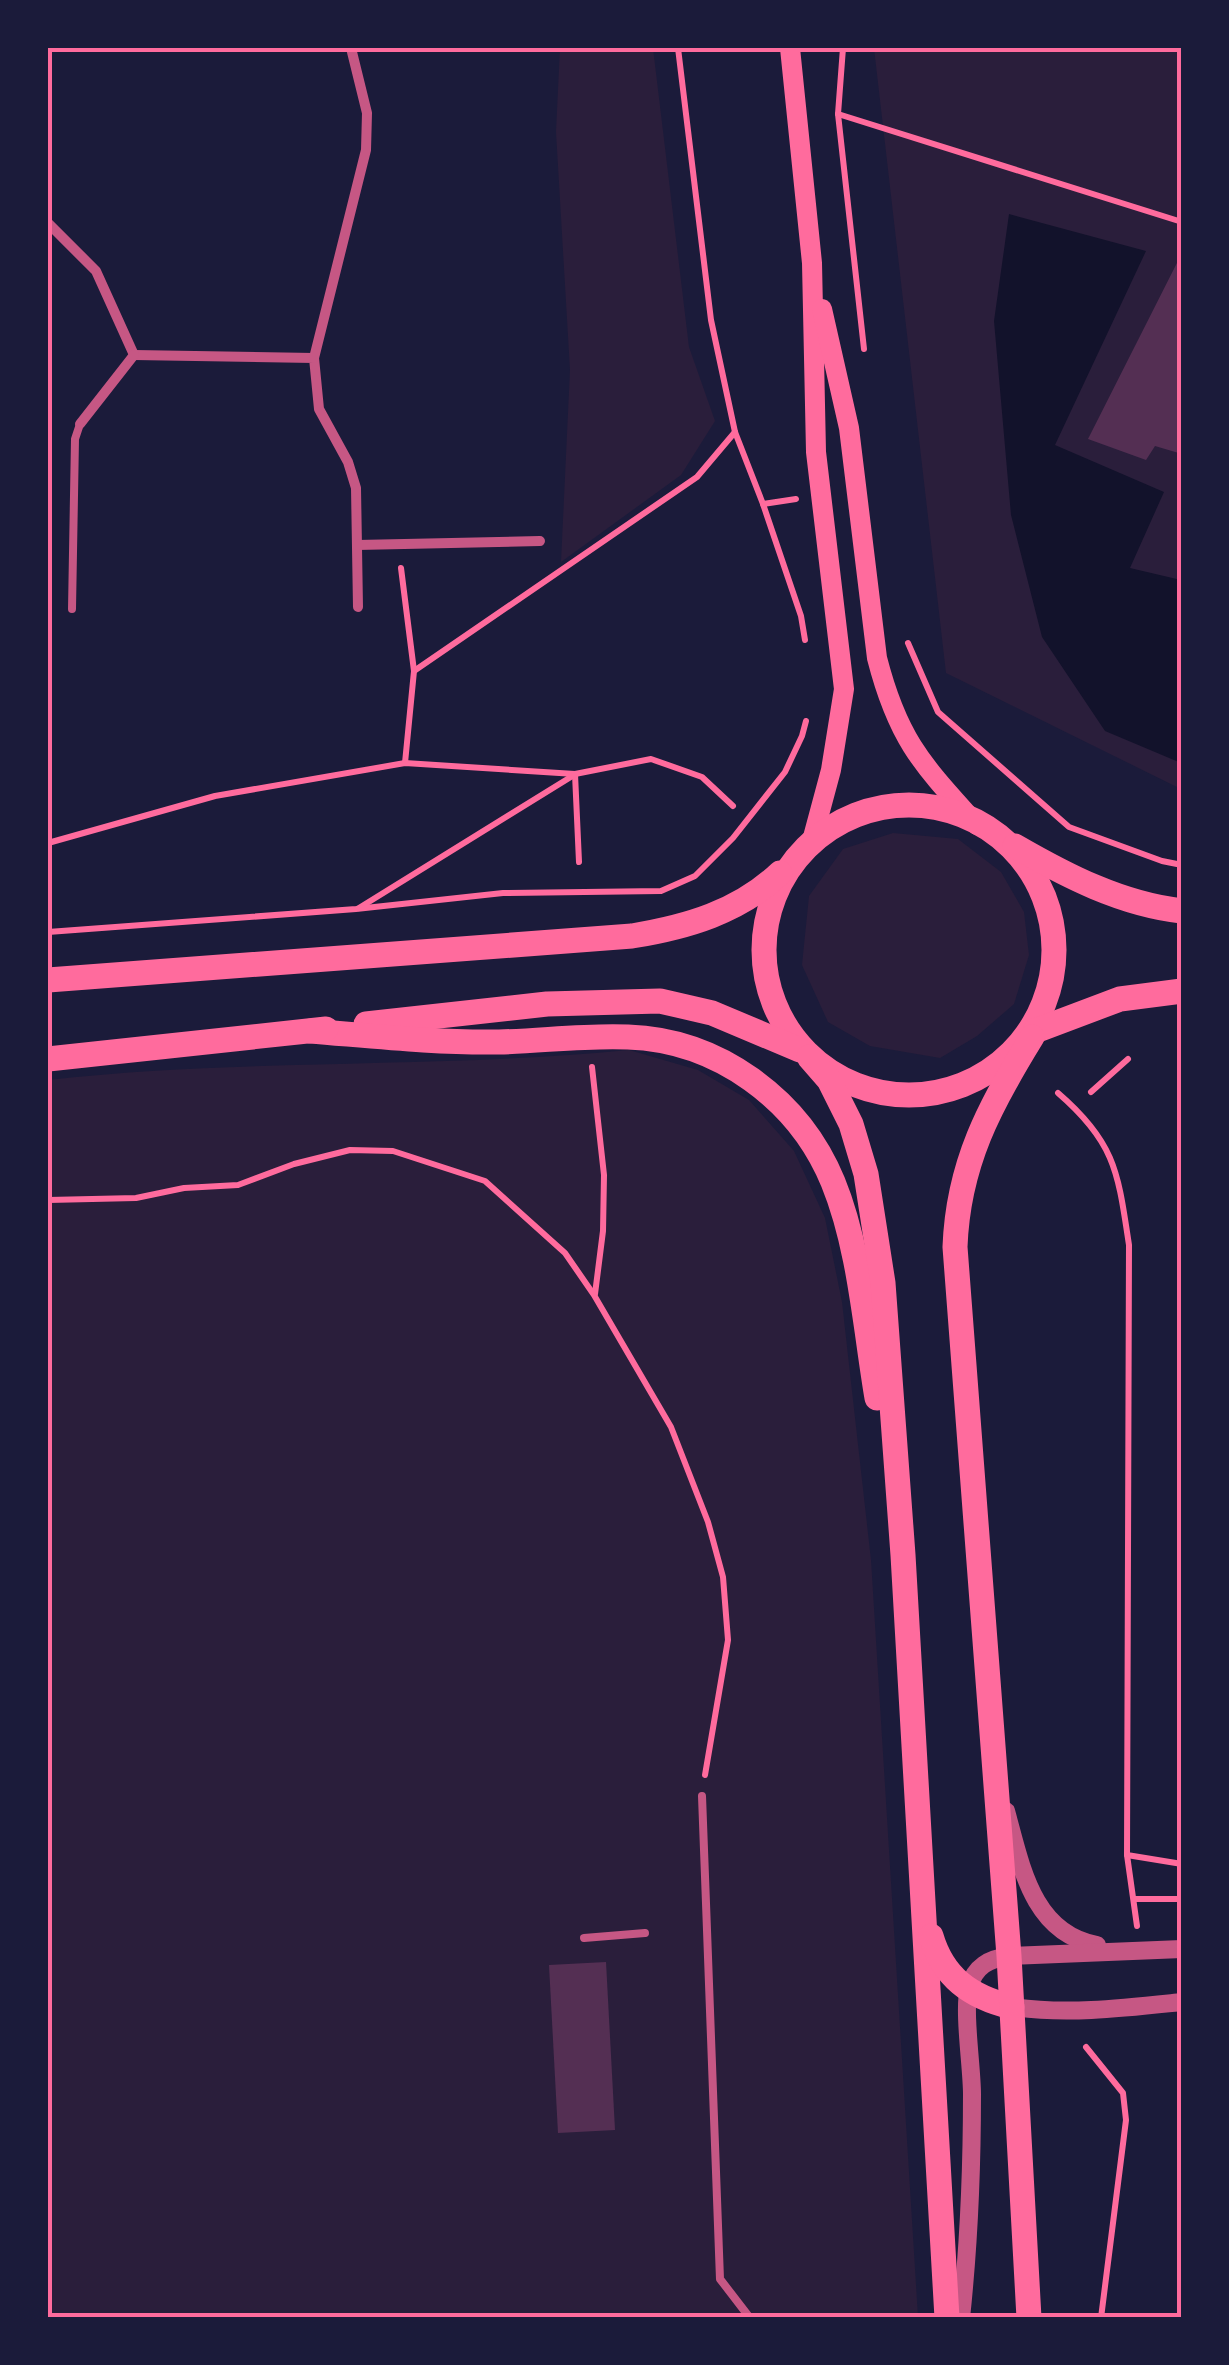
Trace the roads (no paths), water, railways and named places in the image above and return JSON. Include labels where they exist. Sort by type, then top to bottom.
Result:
[{"type":"main road","points":[[790,48],[812,263],[816,452],[844,688],[832,770],[813,837]]},
{"type":"main road","points":[[812,263],[848,428],[877,658],[886,694],[916,756],[1024,867],[1041,890],[1050,915],[1055,972],[1034,1034],[998,1091],[978,1134],[956,1206],[956,1274],[996,1772],[1029,2318]]},
{"type":"main road","points":[[48,980],[647,934],[693,923],[746,900],[766,887],[813,837],[834,821],[878,807],[908,805],[959,815],[1095,888],[1182,912]]},
{"type":"main road","points":[[795,857],[772,903],[765,932],[768,988],[779,1018],[828,1080],[851,1124],[876,1222],[903,1555],[947,2318]]},
{"type":"main road","points":[[48,1058],[547,1004],[660,1001],[712,1012],[807,1055],[840,1078],[872,1090],[934,1092],[984,1076],[1009,1059],[1034,1034],[1120,998],[1182,991]]},
{"type":"main road","points":[[310,1031],[436,1042],[597,1036],[664,1041],[723,1063],[780,1102],[822,1156],[845,1220],[903,1555]]},
{"type":"main road","points":[[924,1909],[935,1950],[948,1973],[968,1991],[989,2002],[1012,2007]]},
{"type":"street","points":[[351,48],[367,113],[366,150],[314,358],[319,410],[348,462],[356,488],[358,607]]},
{"type":"street","points":[[48,224],[96,271],[134,355]]},
{"type":"street","points":[[134,355],[314,358]]},
{"type":"street","points":[[80,424],[134,355]]},
{"type":"street","points":[[357,545],[540,541]]},
{"type":"street","points":[[996,1772],[1023,1872],[1039,1908],[1050,1923],[1066,1934],[1087,1944],[1118,1950]]},
{"type":"street","points":[[961,2318],[971,2225],[968,1991],[982,1965],[1008,1956],[1182,1949]]},
{"type":"street","points":[[1012,2007],[1084,2011],[1182,2002]]},
{"type":"lane","points":[[72,610],[75,440],[80,424]]},
{"type":"lane","points":[[702,1796],[720,2278],[750,2318]]},
{"type":"lane","points":[[584,1938],[644,1934]]}]
